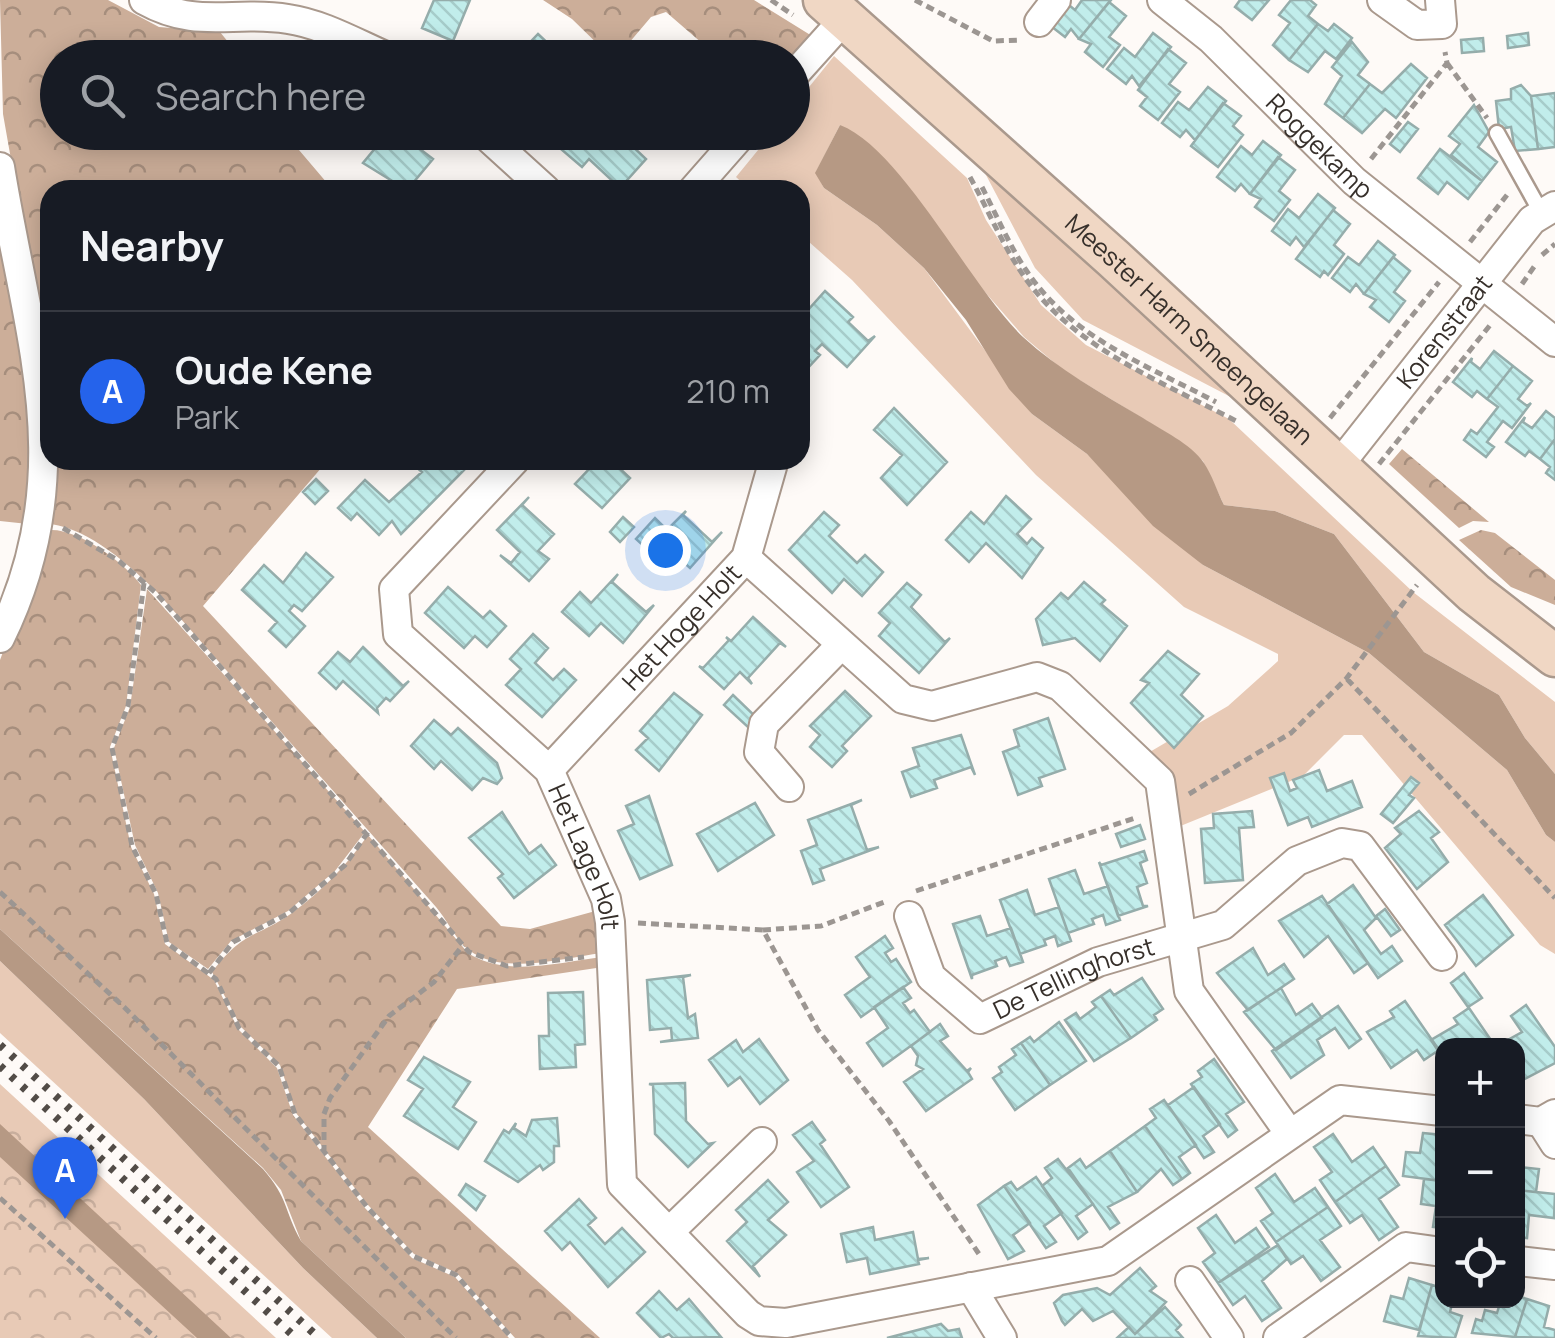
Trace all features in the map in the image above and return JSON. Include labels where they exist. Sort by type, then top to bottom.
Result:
[{"type":"street","points":[[144,0],[186,18],[304,22],[347,40]]},
{"type":"street","name":"Roggekamp","points":[[1162,0],[1211,39],[1354,180],[1555,342]]},
{"type":"street","points":[[1382,0],[1416,25],[1441,12]]},
{"type":"street","points":[[810,51],[832,19]]},
{"type":"street","name":"Meester Harm Smeengelaan","points":[[832,19],[1357,467],[1460,580],[1555,656]]},
{"type":"street","points":[[502,150],[535,180]]},
{"type":"street","points":[[702,180],[728,150]]},
{"type":"street","points":[[0,166],[40,388]]},
{"type":"street","name":"Korenstraat","points":[[1357,467],[1482,284],[1532,220],[1549,210]]},
{"type":"street","points":[[0,638],[23,584],[38,526],[46,470]]},
{"type":"street","name":"Het Lage Holt","points":[[507,470],[394,589],[398,634],[549,770],[606,899],[622,1184],[736,1304],[759,1321],[772,1324],[1108,1262],[1340,1100],[1435,1110]]},
{"type":"street","name":"Het Hoge Holt","points":[[549,770],[746,558],[771,470]]},
{"type":"street","name":"De Tellinghorst","points":[[746,558],[903,699],[932,706],[1037,678],[1060,686],[1160,781],[1188,991],[1290,1134]]},
{"type":"street","points":[[789,788],[759,752],[764,724],[840,646]]},
{"type":"street","name":"De Tellinghorst","points":[[909,916],[931,977],[980,1018],[1098,962],[1223,924],[1297,860],[1342,843],[1360,846],[1442,956]]},
{"type":"street","points":[[668,1232],[762,1142]]},
{"type":"street","points":[[1278,1338],[1406,1247],[1435,1251]]},
{"type":"street","points":[[1525,1262],[1555,1265]]},
{"type":"street","points":[[1190,1281],[1229,1338]]},
{"type":"street","points":[[984,1285],[1002,1338]]},
{"type":"lane","points":[[1497,132],[1525,184],[1549,210]]},
{"type":"path","points":[[771,0],[832,19]]},
{"type":"path","points":[[915,0],[993,42],[1026,38],[1048,11]]},
{"type":"path","points":[[1441,12],[1447,62],[1497,132]]},
{"type":"path","points":[[1354,180],[1447,62]]},
{"type":"path","points":[[967,171],[1021,271],[1049,307],[1104,348],[1240,423]]},
{"type":"path","points":[[1326,424],[1514,186],[1525,184]]},
{"type":"path","points":[[1357,467],[1507,304],[1555,244]]},
{"type":"path","points":[[38,526],[64,528],[119,560],[144,582],[368,832],[463,945],[481,960],[507,966],[612,954]]},
{"type":"path","points":[[1406,578],[1430,600]]},
{"type":"path","points":[[144,582],[128,706],[112,748],[132,846],[156,894],[166,943],[209,973],[224,992],[240,1028],[279,1066],[295,1114],[404,1248],[456,1275],[512,1338]]},
{"type":"path","points":[[610,922],[763,930],[820,926],[1164,808],[1291,733],[1346,678],[1405,600]]},
{"type":"path","points":[[1346,678],[1555,898]]},
{"type":"path","points":[[209,973],[232,942],[289,913],[345,866],[368,832]]},
{"type":"path","points":[[0,892],[124,1007],[331,1218],[456,1338]]},
{"type":"path","points":[[763,930],[818,1030],[889,1121],[984,1285]]},
{"type":"path","points":[[324,1153],[324,1114],[330,1098],[389,1016],[434,982],[463,945]]},
{"type":"path","points":[[0,1198],[156,1338]]},
{"type":"green space","points":[[0,0],[108,0],[159,27],[220,32],[226,40],[40,40],[40,150],[299,150],[324,180],[40,180],[40,324],[3,114]]},
{"type":"green space","points":[[543,0],[754,0],[812,36],[808,40],[698,40],[666,12],[651,17],[631,40],[594,40],[572,19]]},
{"type":"green space","points":[[834,56],[967,178],[986,220],[1041,305],[1086,345],[1229,419],[1413,592],[1555,702],[1555,774],[1525,738],[1499,695],[1424,652],[1334,534],[1275,511],[1224,505],[1203,461],[1178,440],[1063,370],[1024,337],[840,125],[816,172],[824,188],[877,225],[924,268],[1032,414],[1087,454],[1203,565],[1369,653],[1507,770],[1546,835],[1555,842],[1555,954],[1540,945],[1362,735],[1344,735],[1303,776],[1178,827],[1176,784],[1148,753],[1228,706],[1278,661],[1278,654],[1184,607],[1036,475],[852,280],[810,243],[810,180],[736,177],[758,150],[810,150],[810,86]]},
{"type":"green space","points":[[976,156],[1248,406],[1083,320],[1035,268]]},
{"type":"green space","points":[[0,225],[33,411],[28,524],[0,521]]},
{"type":"green space","points":[[1402,449],[1489,522],[1473,521],[1459,528],[1389,464]]},
{"type":"green space","points":[[56,470],[319,470],[203,606],[501,926],[530,929],[599,910],[602,953],[512,964],[478,956],[464,946],[436,907],[157,592],[95,541],[51,524]]},
{"type":"green space","points":[[49,530],[73,535],[100,548],[141,585],[126,706],[110,747],[131,847],[154,894],[165,944],[214,980],[238,1029],[277,1068],[293,1115],[365,1208],[412,1258],[455,1277],[509,1338],[406,1338],[301,1241],[281,1190],[263,1168],[0,929],[0,660]]},
{"type":"green space","points":[[1481,530],[1495,533],[1555,580],[1555,605],[1511,587],[1459,540]]},
{"type":"green space","points":[[147,589],[365,832],[335,871],[288,911],[231,941],[208,969],[169,942],[158,893],[135,845],[114,748],[130,707]]},
{"type":"green space","points":[[368,835],[468,953],[483,961],[516,967],[603,957],[603,967],[457,989],[368,1127],[600,1338],[515,1338],[457,1273],[414,1254],[368,1205],[296,1113],[280,1065],[241,1027],[212,972],[242,941],[314,896]]},
{"type":"green space","points":[[0,961],[144,1099],[303,1268],[377,1338],[332,1338],[0,1033]]},
{"type":"green space","points":[[0,1084],[276,1338],[231,1338],[0,1124]]},
{"type":"green space","points":[[0,1100],[260,1338],[0,1338]]},
{"type":"shaded area","points":[[840,125],[887,161],[1023,337],[1081,380],[1191,449],[1207,468],[1224,505],[1275,511],[1334,534],[1424,652],[1499,695],[1525,738],[1555,774],[1555,842],[1546,835],[1507,770],[1369,653],[1203,565],[1153,526],[1087,454],[1032,414],[1009,389],[966,320],[924,268],[877,225],[824,188],[815,173]]},
{"type":"shaded area","points":[[0,929],[263,1169],[282,1197],[301,1241],[406,1338],[377,1338],[303,1268],[144,1099],[0,961]]},
{"type":"shaded area","points":[[0,1124],[231,1338],[197,1338],[0,1157]]},
{"type":"building","points":[[434,0],[470,0],[453,40],[422,28]]},
{"type":"building","points":[[1082,0],[1111,0],[1079,39],[1071,29],[1065,37],[1047,23],[1064,1],[1075,10]]},
{"type":"building","points":[[1240,0],[1269,0],[1252,20],[1235,7]]},
{"type":"building","points":[[1291,0],[1310,0],[1316,5],[1308,16],[1318,24],[1289,60],[1273,45],[1290,23],[1279,15]]},
{"type":"building","points":[[1109,2],[1126,16],[1109,37],[1120,45],[1103,67],[1085,52],[1091,44],[1079,39]]},
{"type":"building","points":[[1318,24],[1328,31],[1334,24],[1352,38],[1336,59],[1325,51],[1308,72],[1289,60]]},
{"type":"building","points":[[1153,33],[1171,47],[1139,86],[1132,76],[1126,84],[1107,69],[1124,48],[1135,57]]},
{"type":"building","points":[[1528,33],[1529,45],[1508,48],[1507,36]]},
{"type":"building","points":[[1483,38],[1484,51],[1462,53],[1461,40]]},
{"type":"building","points":[[1352,42],[1368,62],[1358,75],[1370,84],[1343,118],[1325,104],[1342,76],[1332,67]]},
{"type":"building","points":[[1168,49],[1186,63],[1169,84],[1180,92],[1158,120],[1140,106],[1147,97],[1138,90]]},
{"type":"building","points":[[1411,64],[1427,78],[1396,118],[1385,109],[1362,133],[1343,118],[1370,84],[1382,93]]},
{"type":"building","points":[[1521,85],[1531,96],[1538,149],[1515,151],[1511,127],[1499,129],[1496,101],[1511,99],[1511,89]]},
{"type":"building","points":[[1208,87],[1226,101],[1195,140],[1186,130],[1180,137],[1162,123],[1178,102],[1189,110]]},
{"type":"building","points":[[1555,93],[1555,147],[1538,149],[1531,96]]},
{"type":"building","points":[[1223,103],[1241,116],[1233,126],[1243,135],[1218,167],[1191,146]]},
{"type":"building","points":[[1474,105],[1489,132],[1478,147],[1497,162],[1482,181],[1451,155],[1460,144],[1449,136]]},
{"type":"building","points":[[1408,122],[1418,129],[1400,152],[1390,144]]},
{"type":"building","points":[[1263,141],[1281,155],[1250,194],[1241,184],[1235,191],[1217,177],[1241,146],[1252,155]]},
{"type":"building","points":[[1440,149],[1482,181],[1468,199],[1447,182],[1438,194],[1418,178]]},
{"type":"building","points":[[374,150],[421,150],[433,159],[415,180],[391,180],[363,163]]},
{"type":"building","points":[[562,150],[636,150],[646,159],[627,180],[611,180],[589,159],[582,167]]},
{"type":"building","points":[[1278,157],[1295,170],[1279,191],[1290,200],[1274,221],[1255,207],[1261,199],[1250,194]]},
{"type":"building","points":[[1318,194],[1335,208],[1304,247],[1296,237],[1290,245],[1272,231],[1288,209],[1299,218]]},
{"type":"building","points":[[1333,210],[1350,224],[1334,245],[1344,254],[1328,275],[1324,271],[1320,277],[1296,259]]},
{"type":"building","points":[[1378,241],[1395,255],[1364,294],[1356,284],[1350,292],[1332,278],[1348,257],[1359,265]]},
{"type":"building","points":[[1393,257],[1410,271],[1394,292],[1405,301],[1389,322],[1370,307],[1376,300],[1364,294]]},
{"type":"building","points":[[825,291],[853,317],[848,322],[868,341],[875,336],[847,367],[822,344],[815,351],[820,355],[810,366],[810,308]]},
{"type":"building","points":[[1494,351],[1513,366],[1487,399],[1477,391],[1472,397],[1453,382],[1472,358],[1471,362],[1480,369]]},
{"type":"building","points":[[1513,366],[1532,381],[1518,399],[1527,406],[1531,403],[1512,428],[1503,421],[1487,442],[1494,447],[1486,457],[1464,440],[1471,430],[1477,434],[1498,407],[1487,399]]},
{"type":"building","points":[[894,408],[947,462],[907,505],[881,478],[902,455],[874,430]]},
{"type":"building","points":[[1546,411],[1555,418],[1555,439],[1540,459],[1529,451],[1525,456],[1506,442],[1525,417],[1523,422],[1532,428]]},
{"type":"building","points":[[1555,439],[1555,480],[1546,473],[1550,467],[1540,459]]},
{"type":"building","points":[[420,470],[464,470],[401,534],[392,521],[379,535],[357,513],[351,520],[338,508],[365,480],[389,502],[422,472]]},
{"type":"building","points":[[588,470],[621,470],[630,478],[602,508],[575,484]]},
{"type":"building","points":[[316,479],[328,491],[315,504],[303,492]]},
{"type":"building","points":[[1006,496],[1031,519],[1017,534],[1027,544],[1032,538],[1043,548],[1022,578],[986,543],[969,562],[946,540],[971,512],[984,524]]},
{"type":"building","points":[[529,497],[522,505],[554,534],[538,551],[549,559],[529,581],[500,555],[511,563],[520,552],[497,530]]},
{"type":"building","points":[[686,511],[683,515],[712,542],[722,532],[690,568],[670,550],[660,561],[636,539],[655,518],[667,530]]},
{"type":"building","points":[[824,512],[839,525],[829,536],[857,563],[865,555],[883,572],[862,596],[844,579],[832,593],[789,550]]},
{"type":"building","points":[[623,517],[634,527],[620,542],[610,532]]},
{"type":"building","points":[[306,553],[333,577],[302,611],[294,605],[289,611],[305,626],[286,647],[269,631],[277,622],[242,590],[264,565],[283,583]]},
{"type":"building","points":[[618,574],[612,582],[646,612],[654,605],[623,643],[601,623],[589,636],[562,612],[580,592],[591,603]]},
{"type":"building","points":[[1084,582],[1105,600],[1101,604],[1127,626],[1100,661],[1075,638],[1043,645],[1036,619],[1061,593],[1068,599]]},
{"type":"building","points":[[907,583],[921,595],[911,607],[945,642],[950,638],[919,673],[879,636],[890,623],[879,613]]},
{"type":"building","points":[[448,587],[483,618],[490,611],[506,626],[487,647],[475,636],[464,648],[425,613]]},
{"type":"building","points":[[753,617],[786,647],[780,643],[748,678],[752,684],[740,672],[724,689],[699,666],[703,668],[729,640],[726,637],[731,641]]},
{"type":"building","points":[[533,634],[548,648],[535,663],[553,680],[564,669],[576,680],[542,717],[506,685],[521,669],[510,659]]},
{"type":"building","points":[[363,647],[403,686],[409,681],[390,701],[386,698],[377,708],[378,713],[343,681],[336,689],[319,673],[338,652],[350,662]]},
{"type":"building","points":[[1168,651],[1199,674],[1181,695],[1203,716],[1174,748],[1131,703],[1149,683],[1141,680]]},
{"type":"building","points":[[845,691],[871,716],[842,746],[847,751],[832,767],[810,747],[820,735],[810,726]]},
{"type":"building","points":[[674,693],[702,715],[659,771],[636,750],[648,738],[640,731]]},
{"type":"building","points":[[733,695],[757,718],[749,728],[724,705]]},
{"type":"building","points":[[1048,718],[1065,769],[1039,778],[1042,786],[1018,795],[1003,752],[1019,746],[1014,730]]},
{"type":"building","points":[[434,720],[451,735],[458,728],[497,763],[502,778],[497,784],[483,778],[472,790],[441,761],[434,769],[411,746]]},
{"type":"building","points":[[961,735],[975,775],[971,767],[934,780],[937,788],[911,797],[902,772],[919,766],[913,748]]},
{"type":"building","points":[[1319,770],[1327,791],[1352,781],[1362,807],[1312,827],[1308,817],[1288,825],[1270,778],[1284,773],[1290,791],[1297,788],[1293,780]]},
{"type":"building","points":[[1411,777],[1419,783],[1409,795],[1414,798],[1393,823],[1381,814]]},
{"type":"building","points":[[649,796],[672,865],[640,879],[618,831],[634,824],[626,806]]},
{"type":"building","points":[[862,800],[851,805],[867,850],[879,847],[820,869],[824,880],[813,884],[801,851],[817,845],[808,820]]},
{"type":"building","points":[[755,803],[774,835],[718,871],[697,834]]},
{"type":"building","points":[[1252,811],[1254,827],[1239,828],[1243,880],[1205,883],[1201,829],[1214,828],[1213,814]]},
{"type":"building","points":[[1419,811],[1439,832],[1431,838],[1448,862],[1417,889],[1385,848],[1401,834],[1395,828]]},
{"type":"building","points":[[502,812],[529,854],[541,845],[556,865],[514,898],[498,878],[503,874],[469,838]]},
{"type":"building","points":[[1140,825],[1145,839],[1121,847],[1116,834]]},
{"type":"building","points":[[1144,851],[1147,860],[1140,863],[1147,883],[1137,887],[1143,906],[1148,906],[1118,916],[1099,862],[1101,865]]},
{"type":"building","points":[[1075,870],[1084,894],[1108,886],[1120,920],[1106,925],[1103,915],[1092,919],[1094,924],[1068,933],[1049,879]]},
{"type":"building","points":[[1353,885],[1376,918],[1364,930],[1381,954],[1392,946],[1402,961],[1378,978],[1327,904]]},
{"type":"building","points":[[1027,890],[1035,915],[1059,907],[1071,941],[1058,946],[1055,936],[1044,940],[1046,945],[1020,954],[1000,900]]},
{"type":"building","points":[[1483,895],[1513,935],[1476,966],[1445,925]]},
{"type":"building","points":[[1322,896],[1368,963],[1354,973],[1328,936],[1304,957],[1279,921]]},
{"type":"building","points":[[1385,909],[1400,930],[1391,936],[1376,916]]},
{"type":"building","points":[[980,916],[987,936],[1011,928],[1023,962],[1010,966],[1006,957],[995,961],[997,966],[972,975],[972,979],[953,924]]},
{"type":"building","points":[[885,936],[893,948],[885,953],[891,962],[896,959],[911,982],[861,1017],[845,995],[870,977],[856,957]]},
{"type":"building","points":[[1253,948],[1268,975],[1284,964],[1294,979],[1248,1010],[1217,973]]},
{"type":"building","points":[[1464,973],[1482,998],[1468,1007],[1451,983]]},
{"type":"building","points":[[691,975],[683,977],[688,1018],[695,1014],[698,1038],[660,1042],[672,1040],[671,1028],[650,1030],[647,980]]},
{"type":"building","points":[[1142,978],[1163,1009],[1154,1015],[1157,1020],[1131,1038],[1101,996],[1110,990],[1114,995]]},
{"type":"building","points":[[903,987],[911,998],[903,1003],[910,1013],[914,1010],[930,1032],[883,1066],[867,1043],[888,1028],[874,1007]]},
{"type":"building","points":[[1281,988],[1296,1015],[1312,1004],[1322,1018],[1276,1050],[1244,1012]]},
{"type":"building","points":[[583,992],[585,1044],[575,1045],[576,1067],[540,1069],[539,1036],[549,1036],[548,993]]},
{"type":"building","points":[[1101,996],[1131,1038],[1094,1061],[1065,1020],[1076,1013],[1080,1019],[1096,1007],[1092,1002]]},
{"type":"building","points":[[1405,1001],[1435,1044],[1435,1053],[1424,1060],[1417,1050],[1391,1068],[1367,1032],[1394,1017],[1390,1011]]},
{"type":"building","points":[[1526,1005],[1555,1047],[1555,1063],[1525,1079],[1525,1038],[1511,1038],[1522,1032],[1511,1016]]},
{"type":"building","points":[[1338,1006],[1361,1039],[1349,1048],[1335,1028],[1317,1040],[1324,1055],[1291,1078],[1272,1051]]},
{"type":"building","points":[[1469,1008],[1490,1038],[1435,1038],[1435,1046],[1431,1040],[1458,1024],[1454,1018]]},
{"type":"building","points":[[1059,1022],[1086,1061],[1050,1085],[1021,1043],[1030,1037],[1034,1042]]},
{"type":"building","points":[[940,1024],[948,1036],[940,1041],[967,1071],[971,1068],[968,1072],[972,1079],[926,1111],[904,1082],[923,1069],[916,1065],[918,1056],[911,1046]]},
{"type":"building","points":[[759,1039],[788,1080],[760,1104],[740,1077],[728,1086],[709,1060],[736,1040],[743,1052]]},
{"type":"building","points":[[1021,1043],[1050,1085],[1015,1110],[993,1078],[1002,1072],[999,1067],[1016,1055],[1012,1049]]},
{"type":"building","points":[[424,1057],[470,1082],[453,1107],[476,1122],[458,1149],[404,1116],[423,1089],[408,1080]]},
{"type":"building","points":[[1214,1059],[1244,1102],[1226,1114],[1237,1130],[1228,1137],[1191,1084],[1202,1077],[1198,1071]]},
{"type":"building","points":[[685,1083],[686,1121],[708,1144],[713,1143],[688,1167],[655,1134],[653,1085],[649,1084]]},
{"type":"building","points":[[1194,1087],[1220,1124],[1203,1136],[1214,1152],[1204,1158],[1168,1105]]},
{"type":"building","points":[[1164,1100],[1196,1145],[1179,1157],[1190,1173],[1182,1179],[1145,1126],[1156,1118],[1150,1109]]},
{"type":"building","points":[[557,1118],[559,1146],[554,1146],[554,1162],[543,1170],[540,1165],[518,1182],[485,1161],[504,1130],[509,1133],[516,1123],[514,1128],[526,1136],[532,1120]]},
{"type":"building","points":[[812,1122],[825,1140],[820,1144],[849,1187],[821,1207],[797,1172],[814,1161],[793,1135]]},
{"type":"building","points":[[1145,1126],[1182,1179],[1173,1185],[1161,1169],[1137,1192],[1110,1151]]},
{"type":"building","points":[[1423,1133],[1435,1134],[1435,1180],[1403,1176],[1406,1152],[1420,1153]]},
{"type":"building","points":[[1333,1134],[1352,1162],[1373,1147],[1386,1166],[1335,1202],[1320,1180],[1332,1172],[1314,1147]]},
{"type":"building","points":[[1110,1151],[1137,1192],[1108,1207],[1119,1223],[1110,1229],[1068,1168],[1080,1159],[1086,1168]]},
{"type":"building","points":[[1058,1159],[1093,1204],[1076,1216],[1087,1232],[1078,1239],[1042,1186],[1052,1178],[1045,1168]]},
{"type":"building","points":[[1386,1166],[1399,1185],[1379,1199],[1398,1227],[1379,1240],[1362,1215],[1350,1223],[1335,1202]]},
{"type":"building","points":[[1525,1168],[1539,1169],[1536,1192],[1525,1191]]},
{"type":"building","points":[[1275,1174],[1294,1202],[1315,1188],[1328,1207],[1276,1242],[1261,1221],[1273,1213],[1256,1188]]},
{"type":"building","points":[[1036,1177],[1062,1213],[1044,1226],[1056,1242],[1046,1248],[1004,1186],[1011,1182],[1017,1190]]},
{"type":"building","points":[[1424,1179],[1435,1180],[1435,1206],[1421,1204]]},
{"type":"building","points":[[768,1180],[788,1202],[768,1220],[786,1235],[753,1266],[760,1277],[727,1241],[747,1222],[736,1210]]},
{"type":"building","points":[[466,1184],[485,1196],[476,1210],[459,1195]]},
{"type":"building","points":[[1004,1186],[1030,1223],[1013,1235],[1024,1251],[1008,1259],[978,1205]]},
{"type":"building","points":[[1525,1191],[1555,1194],[1554,1218],[1529,1215],[1527,1238]]},
{"type":"building","points":[[579,1199],[596,1218],[588,1225],[605,1244],[622,1228],[645,1252],[608,1287],[570,1242],[562,1250],[545,1231]]},
{"type":"building","points":[[1328,1207],[1341,1226],[1320,1240],[1340,1267],[1321,1281],[1303,1256],[1291,1264],[1276,1242]]},
{"type":"building","points":[[1216,1215],[1235,1243],[1256,1228],[1269,1247],[1218,1283],[1203,1262],[1215,1253],[1198,1228]]},
{"type":"building","points":[[873,1227],[875,1240],[913,1232],[918,1259],[929,1258],[918,1260],[919,1264],[870,1274],[867,1258],[847,1262],[841,1234]]},
{"type":"building","points":[[1278,1245],[1287,1259],[1262,1281],[1281,1308],[1262,1321],[1245,1296],[1233,1305],[1218,1283]]},
{"type":"building","points":[[1140,1268],[1156,1286],[1150,1291],[1166,1302],[1135,1334],[1113,1311],[1093,1321],[1082,1309],[1065,1325],[1062,1321],[1054,1303],[1063,1295],[1097,1288],[1110,1295]]},
{"type":"building","points":[[1409,1278],[1432,1285],[1419,1330],[1384,1321],[1391,1296],[1403,1299]]},
{"type":"building","points":[[1432,1285],[1435,1286],[1435,1308],[1451,1308],[1450,1312],[1462,1316],[1455,1338],[1418,1336]]},
{"type":"building","points":[[659,1291],[677,1310],[689,1299],[721,1337],[673,1338],[669,1334],[661,1338],[637,1313]]},
{"type":"building","points":[[1527,1299],[1549,1306],[1544,1327],[1555,1330],[1555,1338],[1515,1337]]},
{"type":"building","points":[[1165,1307],[1181,1325],[1176,1330],[1183,1338],[1117,1338],[1129,1327],[1135,1334]]},
{"type":"building","points":[[1499,1308],[1524,1308],[1515,1337],[1472,1333],[1476,1319],[1482,1321],[1485,1310],[1497,1313]]},
{"type":"building","points":[[941,1324],[948,1331],[959,1329],[962,1338],[887,1338]]},
{"type":"railway","points":[[0,1045],[319,1338]]},
{"type":"railway","points":[[0,1066],[296,1338]]},
{"type":"place","name":"Oude Kene","points":[[65,1219]]}]
